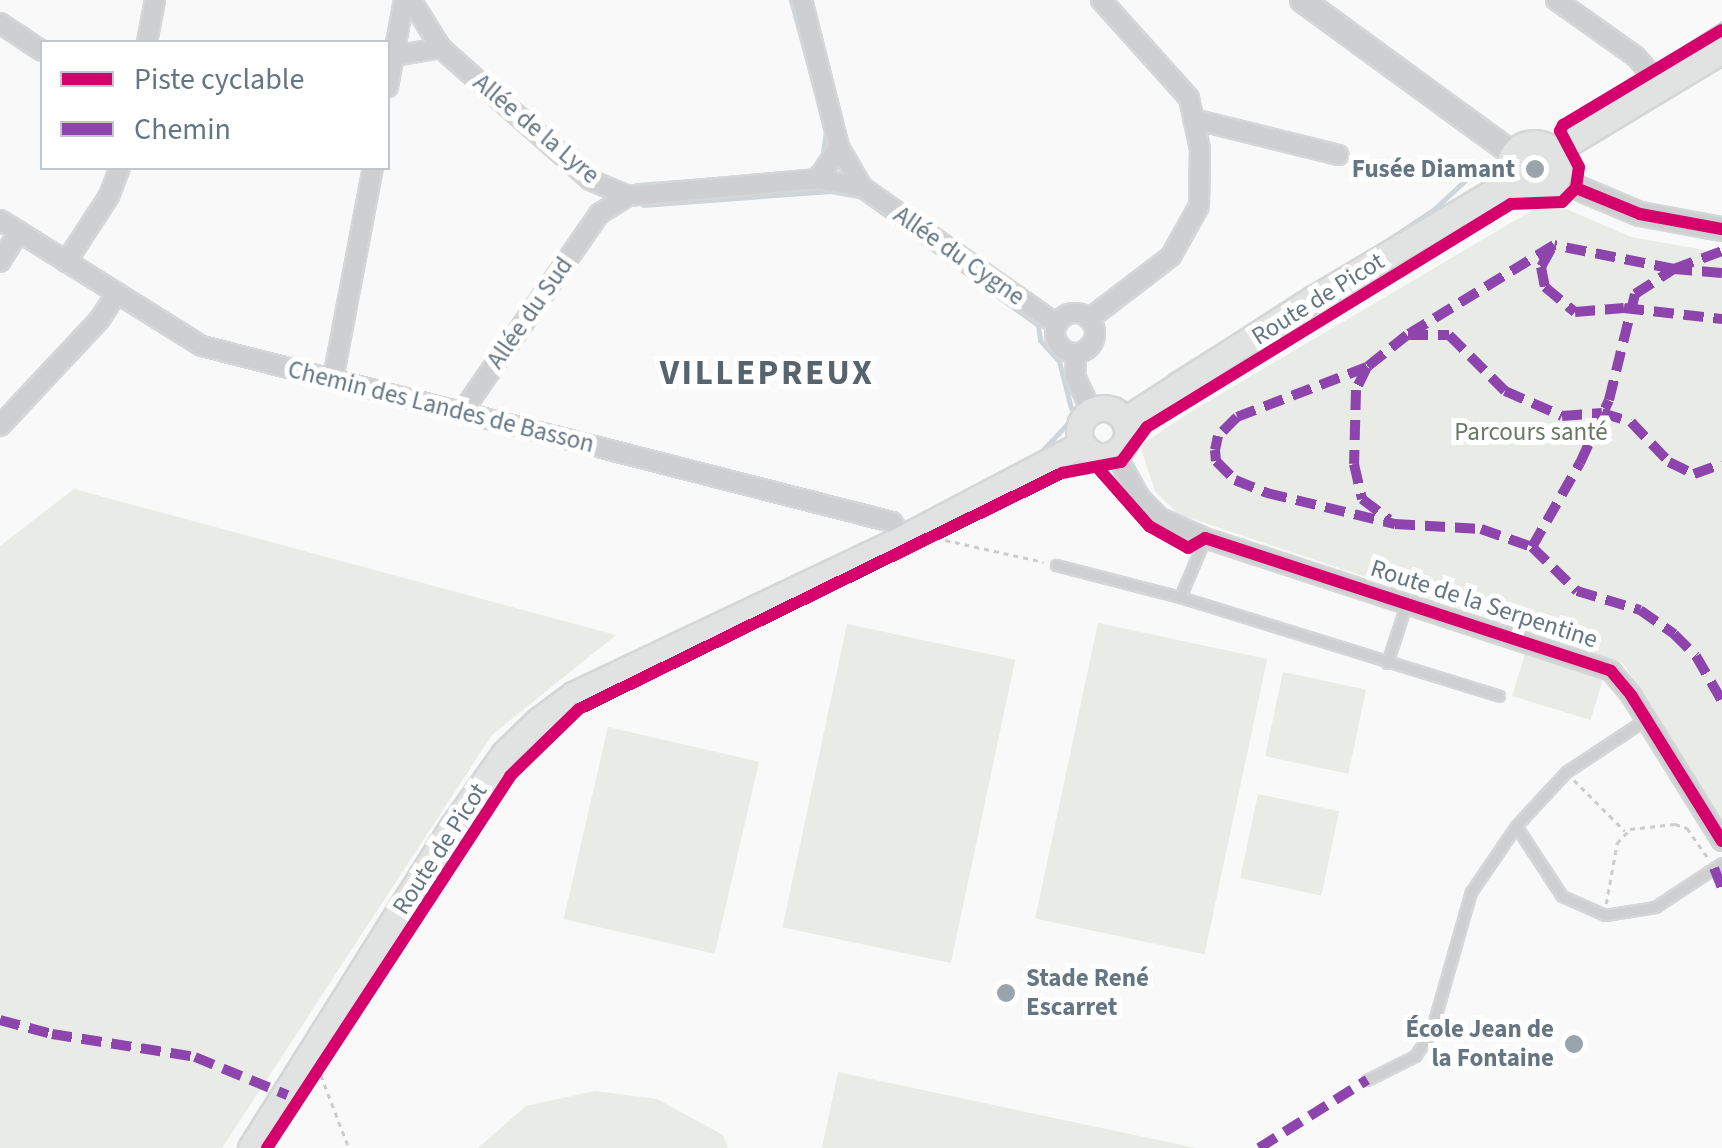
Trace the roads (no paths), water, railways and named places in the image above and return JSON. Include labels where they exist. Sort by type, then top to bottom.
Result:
[{"type":"main road","points":[[1554,152],[1722,50]]},
{"type":"main road","points":[[1533,143],[1554,152],[1560,165],[1558,179],[1539,194],[1524,192],[1512,181],[1509,168],[1513,154],[1533,143]]},
{"type":"main road","name":"Route de Picot","points":[[1125,420],[1314,299],[1512,181]]},
{"type":"main road","points":[[1114,410],[1125,420],[1126,442],[1116,453],[1101,456],[1082,444],[1079,430],[1091,411],[1114,410]]},
{"type":"main road","name":"Route de Picot","points":[[252,1148],[454,824],[521,736],[573,696],[903,538],[1082,444]]},
{"type":"street","points":[[147,40],[155,0]]},
{"type":"street","points":[[390,77],[408,0]]},
{"type":"street","name":"Allée de la Lyre","points":[[408,0],[441,48],[590,180],[628,196],[818,179],[862,187]]},
{"type":"street","points":[[802,0],[839,146],[862,187]]},
{"type":"street","points":[[1089,319],[1171,256],[1199,206],[1200,149],[1189,98],[1102,0]]},
{"type":"street","points":[[1302,0],[1513,154]]},
{"type":"street","points":[[1556,0],[1636,56],[1663,87]]},
{"type":"street","points":[[0,23],[40,50]]},
{"type":"street","points":[[394,56],[441,48]]},
{"type":"street","points":[[1194,119],[1339,155]]},
{"type":"street","points":[[818,179],[839,146]]},
{"type":"street","points":[[66,262],[109,196],[119,170]]},
{"type":"street","points":[[333,379],[372,170]]},
{"type":"street","points":[[1558,179],[1640,214],[1722,229]]},
{"type":"street","points":[[590,180],[598,214]]},
{"type":"street","name":"Allée du Cygne","points":[[862,187],[1056,324]]},
{"type":"street","name":"Allée du Sud","points":[[462,412],[598,214],[628,196]]},
{"type":"street","name":"Chemin des Landes de Basson","points":[[0,220],[202,346],[892,522],[903,538]]},
{"type":"street","points":[[0,262],[19,232]]},
{"type":"street","points":[[0,426],[100,319],[117,293]]},
{"type":"street","points":[[1071,313],[1089,319],[1094,338],[1088,348],[1076,353],[1060,347],[1054,336],[1056,324],[1071,313]]},
{"type":"street","points":[[1076,353],[1075,376],[1091,411]]},
{"type":"street","name":"Route de la Serpentine","points":[[1116,453],[1140,498],[1160,518],[1206,538],[1611,671],[1646,719],[1722,841]]},
{"type":"lane","points":[[1180,598],[1206,538]]},
{"type":"lane","points":[[1056,565],[1180,598],[1500,696]]},
{"type":"lane","points":[[1387,663],[1407,603]]},
{"type":"lane","points":[[1367,1080],[1415,1056],[1431,1032],[1471,892],[1516,826],[1566,772],[1646,719]]},
{"type":"lane","points":[[1516,826],[1562,896],[1605,915],[1655,906],[1718,866]]},
{"type":"waterway","points":[[791,0],[818,100]]},
{"type":"waterway","points":[[1686,46],[1722,23]]},
{"type":"waterway","points":[[809,172],[822,159],[826,130]]},
{"type":"waterway","points":[[1377,247],[1433,210],[1482,165]]},
{"type":"waterway","points":[[636,185],[758,176]]},
{"type":"waterway","points":[[643,205],[830,191],[859,196],[1038,325],[1040,340],[1059,361],[1071,408]]},
{"type":"waterway","points":[[1170,375],[1223,342]]},
{"type":"waterway","points":[[1038,455],[1068,423]]},
{"type":"place","name":"Fusée Diamant","points":[[1535,169]]},
{"type":"place","name":"Stade René Escarret","points":[[1006,993]]},
{"type":"place","name":"École Jean de la Fontaine","points":[[1574,1044]]},
{"type":"district","name":"VILLEPREUX","points":[[767,373]]},
{"type":"park label","name":"Parcours santé","points":[[1531,432]]}]
